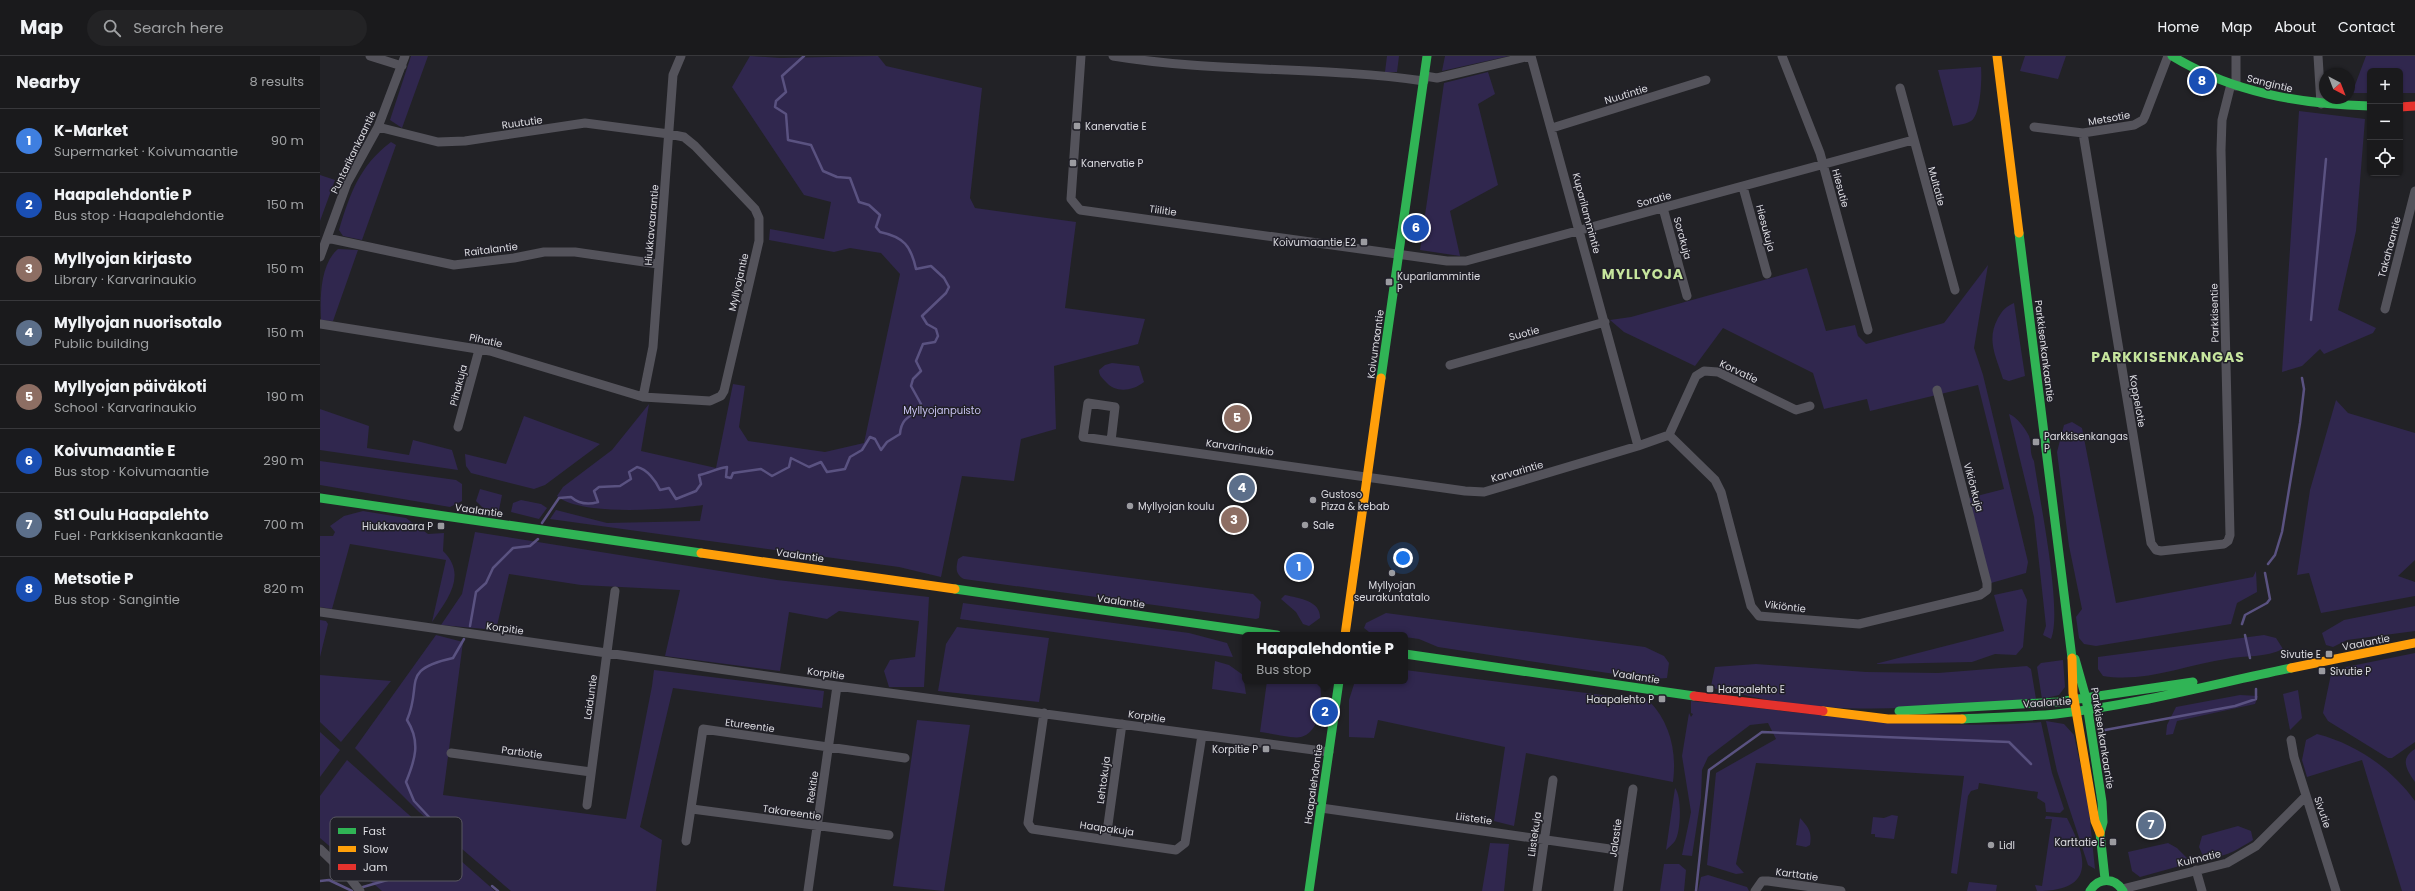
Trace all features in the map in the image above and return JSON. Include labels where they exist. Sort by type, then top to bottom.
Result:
[{"type":"street","points":[[370,56],[402,66]]},
{"type":"street","name":"Puntarikankaantie","points":[[320,257],[347,183],[378,127],[405,56]]},
{"type":"street","name":"Hiukkavaarantie","points":[[643,396],[653,347],[658,264],[674,75],[681,56]]},
{"type":"street","name":"Tiilitie","points":[[1081,56],[1071,199],[1080,210],[1399,255]]},
{"type":"street","points":[[1113,56],[1159,64],[1424,78],[1436,78],[1531,56]]},
{"type":"street","name":"Koivumaantie","points":[[1345,632],[1427,56]]},
{"type":"street","name":"Kuparilammintie","points":[[1531,56],[1580,230],[1638,446]]},
{"type":"street","name":"Hiesutie","points":[[1782,56],[1824,166],[1868,330]]},
{"type":"street","name":"Parkkisenkankaantie","points":[[1997,56],[2072,649],[2074,700],[2095,821],[2100,832],[2105,879]]},
{"type":"street","name":"Metsotie","points":[[2034,127],[2083,133],[2134,125],[2143,120],[2168,56]]},
{"type":"street","name":"Sangintie","points":[[2172,56],[2206,77],[2293,100],[2319,104]]},
{"type":"street","name":"Parkkisentie","points":[[2228,541],[2230,535],[2222,120],[2233,85],[2236,56]]},
{"type":"street","points":[[2318,56],[2319,72]]},
{"type":"street","name":"Nuutintie","points":[[1552,128],[1706,80]]},
{"type":"street","name":"Multatie","points":[[1900,88],[1955,290]]},
{"type":"street","name":"Sangintie","points":[[2321,104],[2367,106]]},
{"type":"street","points":[[2403,107],[2415,106]]},
{"type":"street","name":"Ruututie","points":[[378,127],[438,142],[465,141],[586,123],[669,134]]},
{"type":"street","name":"Koppelotie","points":[[2083,133],[2151,543],[2156,550],[2161,551],[2224,544],[2228,541]]},
{"type":"street","name":"Myllyojantie","points":[[643,396],[710,401],[721,396],[724,391],[759,241],[759,218],[754,209],[695,146],[684,137],[669,134]]},
{"type":"street","name":"Soratie","points":[[1399,255],[1447,261],[1466,261],[1824,166],[1913,140]]},
{"type":"street","name":"Hiesukuja","points":[[1743,187],[1767,274]]},
{"type":"street","name":"Takahaantie","points":[[2384,308],[2415,191]]},
{"type":"street","name":"Sorakuja","points":[[1663,208],[1687,296]]},
{"type":"street","name":"Raitalantie","points":[[327,238],[454,265],[514,258],[544,252],[567,252],[658,264]]},
{"type":"street","name":"Suotie","points":[[1450,365],[1605,322]]},
{"type":"street","name":"Pihatie","points":[[320,324],[479,350],[643,396]]},
{"type":"street","name":"Pihakuja","points":[[458,427],[479,350]]},
{"type":"street","name":"Korvatie","points":[[1669,435],[1696,376],[1704,371],[1718,372],[1796,410],[1810,406]]},
{"type":"street","name":"Vikiönkuja","points":[[1937,390],[1987,583],[1986,590]]},
{"type":"street","name":"Karvarinaukio","points":[[1111,441],[1115,407],[1088,403],[1083,437],[1111,441],[1367,476]]},
{"type":"street","name":"Karvarintie","points":[[1367,476],[1465,491],[1484,492],[1638,446],[1669,435]]},
{"type":"street","name":"Vikiöntie","points":[[1669,435],[1715,480],[1720,492],[1751,606],[1759,616],[1859,624],[1980,595],[1986,590]]},
{"type":"street","name":"Vaalantie","points":[[320,498],[1255,632]]},
{"type":"street","name":"Laiduntie","points":[[586,805],[615,591]]},
{"type":"street","name":"Korpitie","points":[[320,612],[838,686],[1329,752]]},
{"type":"street","name":"Vaalantie","points":[[1408,654],[1694,696],[1803,710],[1865,715],[1888,719],[1936,720],[2076,711],[2203,689],[2227,681],[2415,643]]},
{"type":"street","name":"Parkkisenkankaantie","points":[[2072,649],[2088,709],[2102,802],[2103,822],[2100,832]]},
{"type":"street","name":"Vaalantie","points":[[1865,715],[2074,700],[2198,682],[2227,681]]},
{"type":"street","name":"Haapalehdontie","points":[[1309,891],[1339,684]]},
{"type":"street","name":"Rekitie","points":[[808,891],[838,686]]},
{"type":"street","name":"Haapakuja","points":[[1044,713],[1028,823],[1032,829],[1176,850],[1185,843],[1202,735]]},
{"type":"street","name":"Lehtokuja","points":[[1106,839],[1122,724]]},
{"type":"street","name":"Etureentie","points":[[686,841],[703,729],[905,758]]},
{"type":"street","name":"Sivutie","points":[[2291,740],[2306,796],[2336,891]]},
{"type":"street","name":"Partiotie","points":[[451,753],[591,772]]},
{"type":"street","name":"Liistekuja","points":[[1537,891],[1553,780]]},
{"type":"street","name":"Jalastie","points":[[1618,891],[1633,789]]},
{"type":"street","name":"Kulmatie","points":[[2123,890],[2227,863],[2256,846],[2306,796]]},
{"type":"street","name":"Liistetie","points":[[1321,808],[1624,851]]},
{"type":"street","name":"Takareentie","points":[[692,809],[889,835]]},
{"type":"street","points":[[320,849],[330,859]]},
{"type":"street","points":[[2196,870],[2202,891]]},
{"type":"street","points":[[2090,891],[2095,883],[2105,879],[2113,881],[2123,890]]},
{"type":"street","points":[[352,881],[360,891]]},
{"type":"street","name":"Karttatie","points":[[1755,891],[1762,881],[1768,881],[1838,891]]},
{"type":"green space","points":[[411,56],[428,56],[402,128],[390,120]]},
{"type":"green space","name":"Myllyojanpuisto","points":[[750,56],[780,58],[878,56],[886,66],[982,88],[970,198],[975,208],[1076,222],[1065,308],[1145,319],[1138,344],[1054,366],[1056,429],[1021,439],[1014,481],[962,476],[941,577],[899,567],[550,519],[556,510],[607,523],[700,521],[703,505],[627,510],[606,509],[586,507],[569,503],[557,496],[563,487],[612,450],[649,404],[641,451],[716,468],[733,384],[745,386],[739,427],[748,441],[825,452],[864,443],[900,274],[881,253],[850,248],[834,252],[769,240],[770,229],[824,239],[831,202],[804,195],[732,87]]},
{"type":"green space","points":[[1387,56],[1399,56],[1397,72],[1385,72]]},
{"type":"green space","points":[[1445,56],[1509,56],[1442,71]]},
{"type":"green space","points":[[2025,56],[2066,56],[2058,79],[2020,71]]},
{"type":"green space","points":[[2366,56],[2415,56],[2415,93],[2403,93],[2403,68],[2367,68],[2367,93],[2355,93],[2355,85]]},
{"type":"green space","points":[[1981,67],[1980,96],[1977,111],[1971,121],[1953,126],[1938,70]]},
{"type":"green space","points":[[1488,72],[1495,94],[1478,104],[1498,185],[1450,211],[1460,256],[1420,250],[1444,83]]},
{"type":"green space","points":[[2299,111],[2365,119],[2356,231],[2338,310],[2376,328],[2373,333],[2324,354],[2320,349],[2302,366],[2282,372]]},
{"type":"green space","points":[[391,142],[396,145],[362,240],[343,236],[339,230],[347,204],[357,182],[371,161]]},
{"type":"green space","points":[[320,175],[335,180],[320,221]]},
{"type":"green space","points":[[338,249],[358,250],[333,321],[321,320],[321,292],[324,272],[332,255]]},
{"type":"green space","points":[[1988,265],[1974,348],[1983,375],[2028,562],[2026,573],[1991,583],[1969,498],[2004,489],[1978,385],[1870,411],[1867,399],[1824,409],[1813,373],[1723,328],[1695,366],[1624,332],[1610,320],[1631,317],[1807,268],[1826,331],[1855,325],[1858,336],[1866,344],[1944,323]]},
{"type":"green space","points":[[2014,303],[2025,376],[2009,381],[2003,379],[1992,341],[1994,326],[1998,318],[2006,307]]},
{"type":"green space","points":[[1112,363],[1139,366],[1144,382],[1134,388],[1129,389],[1123,390],[1113,388],[1102,378],[1099,372],[1099,370],[1105,365]]},
{"type":"green space","points":[[2336,400],[2348,413],[2415,433],[2415,560],[2398,576],[2415,582],[2415,596],[2321,613],[2309,573],[2297,575],[2310,490]]},
{"type":"green space","points":[[320,409],[369,426],[367,448],[409,455],[413,440],[452,450],[458,470],[320,450]]},
{"type":"green space","points":[[2009,414],[2015,417],[2029,436],[2034,461],[2052,580],[2054,625],[2051,639],[2043,635],[2046,626],[2034,517]]},
{"type":"green space","points":[[524,416],[600,444],[545,485],[534,489],[471,473],[466,466],[465,454],[506,464]]},
{"type":"green space","points":[[2072,422],[2082,428],[2116,603],[2253,577],[2256,571],[2257,592],[2237,603],[2231,624],[2096,646],[2084,644],[2079,638],[2076,617],[2082,609],[2069,546],[2057,452],[2064,425]]},
{"type":"green space","points":[[320,461],[456,480],[462,484],[462,501],[450,507],[320,485]]},
{"type":"green space","points":[[480,489],[502,495],[499,510],[483,508],[476,501]]},
{"type":"green space","points":[[521,500],[541,504],[547,508],[539,519],[511,512],[513,503]]},
{"type":"green space","points":[[363,511],[406,518],[428,534],[444,533],[443,551],[450,560],[454,569],[454,578],[449,596],[432,622],[446,560],[350,544],[332,609],[320,607],[320,536],[333,536],[335,532],[330,526],[344,516]]},
{"type":"green space","points":[[475,532],[777,580],[929,597],[924,687],[889,687],[884,671],[890,660],[915,657],[919,621],[839,611],[827,619],[789,612],[780,671],[665,656],[680,590],[581,585],[509,574],[496,630],[441,625],[462,594]]},
{"type":"green space","points":[[963,556],[1253,594],[1261,602],[1259,618],[1256,619],[964,579],[959,575],[957,568],[958,559]]},
{"type":"green space","points":[[2022,589],[2027,600],[2023,647],[2016,655],[1995,654],[1972,662],[1875,664],[2004,631],[1994,595]]},
{"type":"green space","points":[[1285,595],[1302,599],[1313,604],[1319,612],[1320,618],[1309,626],[1303,624],[1296,612],[1281,599]]},
{"type":"green space","points":[[963,603],[1189,633],[1227,643],[1233,657],[960,619]]},
{"type":"green space","points":[[2415,606],[2415,631],[2347,640],[2333,647],[2326,645],[2322,633],[2344,620]]},
{"type":"green space","points":[[1386,613],[1645,647],[1664,656],[1669,663],[1667,678],[1653,679],[1608,673],[1438,647],[1419,639],[1408,637],[1408,632],[1369,632],[1364,628],[1366,623]]},
{"type":"green space","points":[[320,620],[326,621],[328,624],[320,657]]},
{"type":"green space","points":[[957,627],[1049,638],[1039,702],[938,691],[946,644]]},
{"type":"green space","points":[[436,635],[463,642],[443,795],[626,819],[654,670],[824,691],[822,708],[673,688],[640,827],[662,840],[656,891],[511,891],[462,849],[462,817],[425,817],[355,748]]},
{"type":"green space","points":[[2264,635],[2276,638],[2283,649],[2270,654],[2226,659],[2134,677],[2118,678],[2103,676],[2098,669],[2098,657]]},
{"type":"green space","points":[[2415,653],[2415,742],[2392,758],[2388,758],[2328,721],[2323,713],[2331,674],[2346,667]]},
{"type":"green space","points":[[2063,660],[2065,687],[2059,695],[2042,699],[2037,667],[2041,663]]},
{"type":"green space","points":[[1215,661],[1229,665],[1242,674],[1242,684],[1244,684],[1246,694],[1212,689]]},
{"type":"green space","points":[[1756,664],[1866,672],[1938,673],[2027,666],[2031,669],[2036,699],[1924,707],[1848,708],[1811,706],[1774,701],[1720,690],[1711,686],[1715,667]]},
{"type":"green space","points":[[1408,670],[1649,701],[1662,718],[1670,738],[1674,760],[1673,782],[1526,753],[1514,826],[1494,821],[1505,747],[1378,720],[1374,738],[1349,737],[1349,700],[1354,684],[1408,684]]},
{"type":"green space","points":[[320,675],[391,681],[341,742],[320,722]]},
{"type":"green space","points":[[1267,684],[1320,684],[1321,696],[1319,713],[1317,721],[1308,734],[1301,737],[1287,737],[1260,732]]},
{"type":"green space","points":[[2298,690],[2302,718],[2290,730],[2283,694]]},
{"type":"green space","points":[[2240,695],[2258,696],[2255,704],[2177,721],[2173,734],[2166,735],[2167,725],[2176,707]]},
{"type":"green space","points":[[1691,701],[1910,723],[1998,724],[2041,722],[2052,773],[2064,809],[2060,813],[2046,812],[2045,803],[2037,798],[2038,792],[1979,783],[1978,789],[1971,791],[1968,796],[1957,874],[1951,873],[1964,776],[1756,763],[1736,864],[1744,873],[1736,874],[1707,865],[1716,773],[1776,739],[1768,723],[1750,725],[1708,757],[1702,770],[1701,798],[1692,856],[1682,855],[1691,812],[1682,756],[1689,713],[1691,717],[1693,714],[1691,713]]},
{"type":"green space","points":[[917,720],[970,725],[944,891],[893,886]]},
{"type":"green space","points":[[2046,721],[2064,724],[2074,735],[2088,801],[2095,869],[2088,865],[2057,771]]},
{"type":"green space","points":[[320,732],[340,750],[320,777]]},
{"type":"green space","points":[[2317,734],[2345,744],[2372,759],[2395,778],[2415,801],[2415,891],[2402,891],[2362,760],[2307,777],[2302,760],[2306,740]]},
{"type":"green space","points":[[2415,749],[2415,782],[2407,769],[2406,761],[2410,753]]},
{"type":"green space","points":[[347,760],[411,817],[330,817],[330,847],[320,838],[320,796]]},
{"type":"green space","points":[[1675,788],[1680,806],[1679,830],[1675,841],[1666,850]]},
{"type":"green space","points":[[1892,815],[1898,816],[1894,839],[1875,837],[1875,834],[1871,834],[1873,817],[1884,818]]},
{"type":"green space","points":[[2046,816],[2067,818],[2079,847],[2082,859],[2082,870],[2078,879],[2069,885],[2056,890],[2037,891],[2035,885],[2042,886],[2052,819],[2045,819]]},
{"type":"green space","points":[[1800,818],[1808,828],[1811,837],[1810,845],[1806,847],[1796,845]]},
{"type":"green space","points":[[2238,826],[2251,831],[2253,840],[2223,856],[2203,856],[2199,847],[2202,836]]},
{"type":"green space","points":[[1490,843],[1509,844],[1504,891],[1482,891]]},
{"type":"green space","points":[[2168,843],[2177,848],[2188,859],[2187,864],[2140,877],[2132,871],[2128,852]]},
{"type":"green space","points":[[462,862],[495,891],[382,891],[370,881],[462,881]]},
{"type":"green space","points":[[1664,864],[1679,864],[1686,870],[1684,891],[1660,891]]},
{"type":"green space","points":[[1708,875],[1747,887],[1749,891],[1698,891],[1701,877]]},
{"type":"green space","points":[[1969,882],[1997,885],[1996,891],[1967,891]]},
{"type":"waterway","name":"MYLLYOJA","points":[[542,523],[559,498],[571,497],[584,503],[598,502],[594,491],[599,487],[620,486],[631,479],[629,472],[637,467],[641,468],[651,476],[660,490],[669,488],[676,499],[696,491],[701,484],[699,475],[727,467],[726,477],[731,478],[733,473],[761,469],[772,476],[789,467],[791,458],[809,467],[821,462],[827,472],[845,469],[850,457],[862,450],[870,437],[875,439],[881,450],[887,442],[900,434],[905,420],[918,411],[921,404],[911,386],[913,379],[921,371],[916,361],[923,344],[935,342],[938,336],[936,329],[927,324],[922,316],[946,293],[949,287],[944,278],[931,266],[916,269],[912,254],[901,240],[880,232],[876,227],[880,215],[869,205],[859,202],[850,178],[837,177],[823,171],[811,145],[788,140],[786,114],[775,107],[776,101],[786,92],[782,76],[804,56]]},
{"type":"waterway","points":[[2311,320],[2326,159]]},
{"type":"waterway","points":[[2268,564],[2275,555],[2282,532],[2300,423],[2304,389],[2302,378]]},
{"type":"waterway","name":"MYLLYOJA","points":[[470,626],[476,592],[486,583],[493,568],[513,548],[530,546],[538,539]]},
{"type":"waterway","points":[[2242,624],[2245,615],[2267,603],[2270,599],[2265,573]]},
{"type":"waterway","points":[[2245,635],[2250,658]]},
{"type":"waterway","name":"MYLLYOJA","points":[[429,817],[414,801],[406,782],[412,766],[415,751],[414,736],[407,720],[419,673],[425,668],[436,663],[453,658],[464,639]]},
{"type":"waterway","points":[[2105,730],[2235,706],[2256,699],[2256,689]]},
{"type":"waterway","points":[[1696,891],[1709,770],[1762,732],[2009,742],[2031,764]]},
{"type":"waterway","name":"MYLLYOJA","points":[[320,881],[330,880]]},
{"type":"waterway","name":"MYLLYOJA","points":[[331,881],[352,891]]},
{"type":"waterway","name":"MYLLYOJA","points":[[363,887],[384,881]]},
{"type":"waterway","points":[[492,886],[498,891]]},
{"type":"traffic: fast","points":[[1381,378],[1427,56]]},
{"type":"traffic: fast","points":[[2172,56],[2195,69],[2243,88],[2318,103],[2367,106]]},
{"type":"traffic: fast","points":[[2019,233],[2072,658]]},
{"type":"traffic: fast","points":[[320,498],[701,553]]},
{"type":"traffic: fast","points":[[955,589],[1256,632]]},
{"type":"traffic: fast","points":[[1408,654],[1694,696]]},
{"type":"traffic: fast","points":[[2075,659],[2086,698],[2102,802],[2103,822],[2100,833],[2105,879]]},
{"type":"traffic: fast","points":[[1962,719],[2044,715],[2086,710],[2145,700],[2291,668]]},
{"type":"traffic: fast","points":[[1899,711],[2058,702],[2193,682]]},
{"type":"traffic: fast","points":[[1309,891],[1339,684]]},
{"type":"traffic: fast","points":[[2090,891],[2097,883],[2106,880],[2116,883],[2123,891]]},
{"type":"traffic: slow","points":[[1997,56],[2019,233]]},
{"type":"traffic: slow","points":[[1345,632],[1381,378]]},
{"type":"traffic: slow","points":[[701,553],[955,589]]},
{"type":"traffic: slow","points":[[2291,668],[2415,643]]},
{"type":"traffic: slow","points":[[2072,658],[2073,693],[2095,821],[2100,833]]},
{"type":"traffic: slow","points":[[1823,711],[1888,719],[1962,719]]},
{"type":"traffic: jam","points":[[2403,107],[2415,106]]},
{"type":"traffic: jam","points":[[1694,696],[1823,711]]},
{"type":"place","name":"Metsotie P","points":[[2202,81]]},
{"type":"place","name":"Kanervatie E","points":[[1077,126]]},
{"type":"place","name":"Kanervatie P","points":[[1073,163]]},
{"type":"place","name":"Koivumaantie E","points":[[1416,228]]},
{"type":"place","name":"Koivumaantie E2","points":[[1364,242]]},
{"type":"place","name":"Kuparilammintie P","points":[[1389,282]]},
{"type":"place","name":"Myllyojan päiväkoti","points":[[1237,418]]},
{"type":"place","name":"Parkkisenkangas P","points":[[2036,442]]},
{"type":"place","name":"Myllyojan nuorisotalo","points":[[1242,488]]},
{"type":"place","name":"Gustoso Pizza & kebab","points":[[1313,500]]},
{"type":"place","name":"Myllyojan koulu","points":[[1130,506]]},
{"type":"place","name":"Myllyojan kirjasto","points":[[1234,520]]},
{"type":"place","name":"Sale","points":[[1305,525]]},
{"type":"place","name":"Hiukkavaara P","points":[[441,526]]},
{"type":"place","name":"K-Market","points":[[1299,567]]},
{"type":"place","name":"Myllyojan seurakuntatalo","points":[[1392,573]]},
{"type":"place","name":"Sivutie E","points":[[2329,654]]},
{"type":"place","name":"Sivutie P","points":[[2322,671]]},
{"type":"place","name":"Haapalehto E","points":[[1710,689]]},
{"type":"place","name":"Haapalehto P","points":[[1662,699]]},
{"type":"place","name":"Haapalehdontie P","points":[[1325,712]]},
{"type":"place","name":"Korpitie P","points":[[1266,749]]},
{"type":"place","name":"St1 Oulu Haapalehto","points":[[2151,825]]},
{"type":"place","name":"Karttatie E","points":[[2113,842]]},
{"type":"place","name":"Lidl","points":[[1991,845]]},
{"type":"district","name":"MYLLYOJA","points":[[1643,274]]},
{"type":"district","name":"PARKKISENKANGAS","points":[[2168,357]]}]
